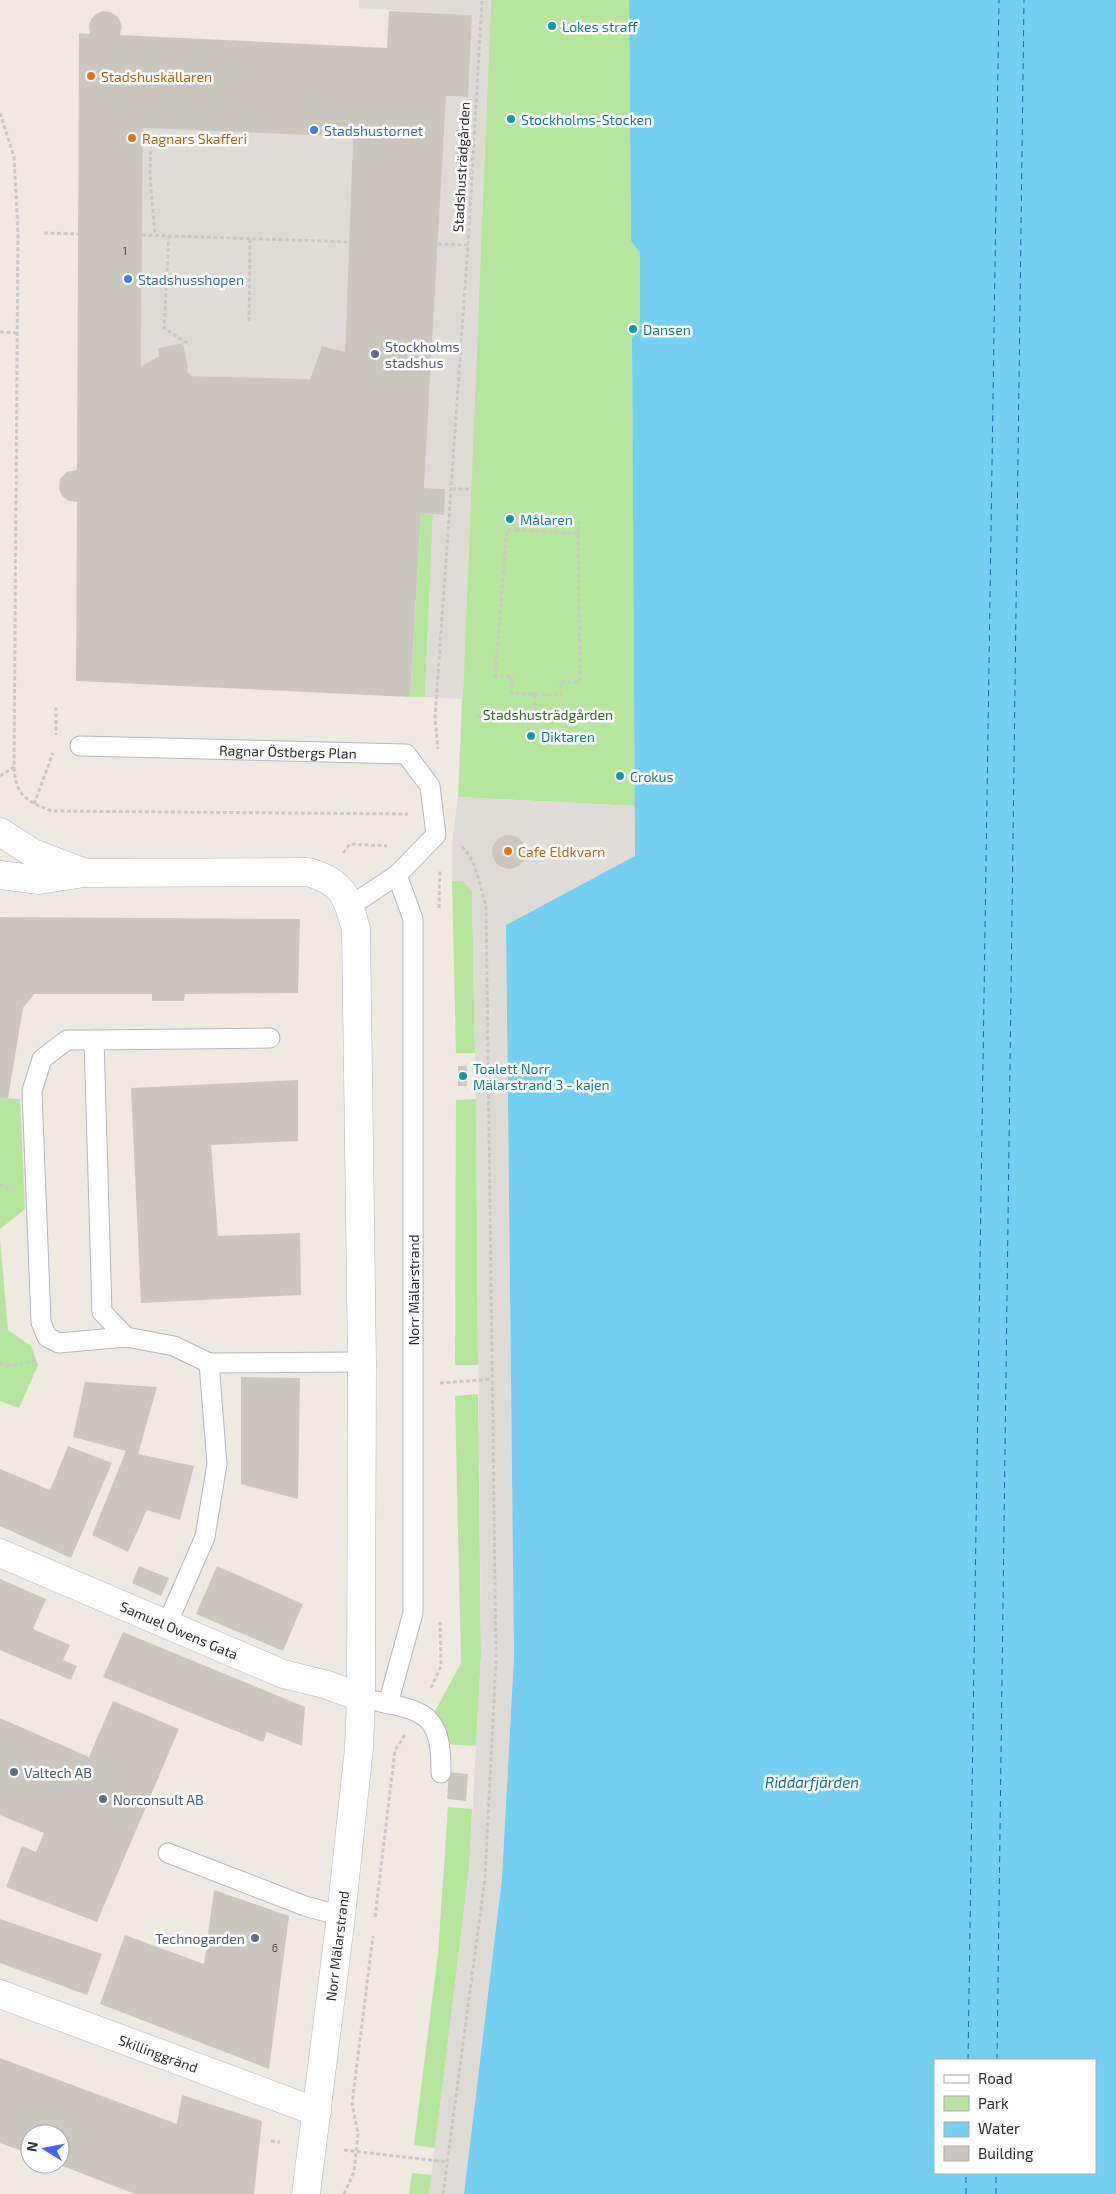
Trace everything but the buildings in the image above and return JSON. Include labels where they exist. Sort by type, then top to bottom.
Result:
[{"type":"street","points":[[0,832],[33,853],[84,872]]},
{"type":"street","points":[[0,875],[39,880],[84,872],[308,872],[326,877],[346,898]]},
{"type":"street","name":"Norr Mälarstrand","points":[[306,2194],[341,1916],[359,1748],[361,1697],[362,1362],[356,929],[346,898]]},
{"type":"street","name":"Samuel Owens Gata","points":[[0,1553],[284,1674],[324,1684],[361,1697]]},
{"type":"street","name":"Skillinggränd","points":[[0,1994],[317,2112]]},
{"type":"lane","name":"Ragnar Östbergs Plan","points":[[80,746],[406,754],[430,786],[436,834]]},
{"type":"lane","points":[[346,898],[397,875],[436,834]]},
{"type":"lane","name":"Norr Mälarstrand","points":[[388,1704],[413,1613],[413,920],[397,875]]},
{"type":"lane","points":[[270,1038],[67,1040],[42,1059],[32,1091],[41,1322],[47,1338],[59,1343],[126,1337],[174,1346],[209,1363],[362,1362]]},
{"type":"lane","points":[[94,1040],[102,1312],[126,1337]]},
{"type":"lane","points":[[167,1624],[205,1538],[217,1464],[209,1363]]},
{"type":"lane","points":[[361,1697],[420,1713],[436,1728],[441,1752],[441,1773]]},
{"type":"lane","points":[[168,1853],[305,1906],[341,1916]]},
{"type":"path","name":"Stadshusträdgården","points":[[435,718],[468,245],[482,0]]},
{"type":"path","points":[[0,113],[14,157],[18,232],[14,767],[15,784],[22,796],[34,804],[52,811],[422,814],[436,834],[463,847],[472,860],[486,907],[496,1660],[485,1878],[443,2194]]},
{"type":"path","points":[[143,139],[150,139],[155,235]]},
{"type":"path","points":[[44,233],[79,234]]},
{"type":"path","points":[[142,234],[350,242]]},
{"type":"path","points":[[169,235],[164,328],[190,345]]},
{"type":"path","points":[[249,321],[250,238]]},
{"type":"path","name":"Stadshusträdgården","points":[[438,244],[468,245]]},
{"type":"path","points":[[0,332],[17,333]]},
{"type":"path","points":[[452,489],[472,489]]},
{"type":"path","points":[[518,530],[519,515]]},
{"type":"path","points":[[578,534],[507,530],[495,676],[512,677],[511,693],[561,695],[561,682],[580,682],[579,518]]},
{"type":"path","points":[[534,719],[535,694]]},
{"type":"path","points":[[56,706],[56,736]]},
{"type":"path","points":[[477,716],[599,722]]},
{"type":"path","points":[[34,804],[56,746]]},
{"type":"path","points":[[0,776],[14,767]]},
{"type":"path","points":[[437,1384],[492,1380]]},
{"type":"path","points":[[271,2141],[447,2162]]},
{"type":"green space","name":"Stadshusträdgården","points":[[491,0],[629,0],[631,241],[640,253],[640,328],[632,338],[635,806],[458,797]]},
{"type":"green space","points":[[421,513],[433,514],[425,697],[410,697]]},
{"type":"green space","points":[[452,881],[463,881],[472,891],[475,1053],[456,1053]]},
{"type":"green space","points":[[0,1098],[20,1099],[25,1209],[0,1229]]},
{"type":"green space","points":[[476,1099],[478,1365],[455,1365],[456,1100]]},
{"type":"green space","points":[[0,1239],[8,1330],[31,1346],[38,1365],[19,1408],[0,1401]]},
{"type":"green space","points":[[478,1394],[481,1656],[476,1746],[445,1744],[433,1715],[461,1663],[455,1396]]},
{"type":"green space","points":[[448,1807],[472,1809],[469,1871],[435,2148],[414,2145],[438,1954]]},
{"type":"green space","points":[[412,2173],[432,2175],[429,2194],[409,2194]]},
{"type":"shaded area","points":[[359,0],[491,0],[463,699],[425,697],[433,514],[444,514],[445,489],[424,488],[446,96],[468,97],[471,15],[359,8]]},
{"type":"shaded area","points":[[143,128],[353,137],[345,352],[322,346],[310,379],[191,376],[187,371],[188,367],[183,343],[158,348],[159,356],[141,366]]},
{"type":"shaded area","points":[[458,797],[635,806],[635,857],[506,926],[514,1656],[502,1878],[464,2194],[429,2194],[469,1871],[481,1656],[476,1099],[472,891],[463,881],[452,881],[452,842]],"holes":[[[502,836],[516,836],[526,845],[525,859],[515,869],[502,869],[493,859],[493,846]]]},
{"type":"water","name":"Riddarfjärden","points":[[629,0],[1116,0],[1116,2194],[464,2194],[502,1878],[514,1656],[506,925],[635,856],[632,338],[640,328],[640,253],[631,241]]},
{"type":"ferry route","points":[[968,2059],[999,0]]},
{"type":"ferry route","points":[[997,2059],[1024,0]]},
{"type":"ferry route","points":[[966,2174],[966,2194]]},
{"type":"ferry route","points":[[996,2174],[996,2194]]},
{"type":"place","name":"Lokes straff","points":[[552,26]]},
{"type":"place","name":"Stadshuskällaren","points":[[91,76]]},
{"type":"place","name":"Stockholms-Stocken","points":[[511,119]]},
{"type":"place","name":"Stadshustornet","points":[[314,130]]},
{"type":"place","name":"Ragnars Skafferi","points":[[132,138]]},
{"type":"place","name":"Stadshusshopen","points":[[128,279]]},
{"type":"place","name":"Dansen","points":[[633,329]]},
{"type":"place","name":"Stockholms stadshus","points":[[375,354]]},
{"type":"place","name":"Målaren","points":[[510,519]]},
{"type":"place","name":"Diktaren","points":[[531,736]]},
{"type":"place","name":"Crokus","points":[[620,776]]},
{"type":"place","name":"Cafe Eldkvarn","points":[[508,851]]},
{"type":"place","name":"Toalett Norr Mälarstrand 3 - kajen","points":[[463,1076]]},
{"type":"place","name":"Valtech AB","points":[[14,1772]]},
{"type":"place","name":"Norconsult AB","points":[[103,1799]]},
{"type":"place","name":"Technogarden","points":[[255,1938]]}]
